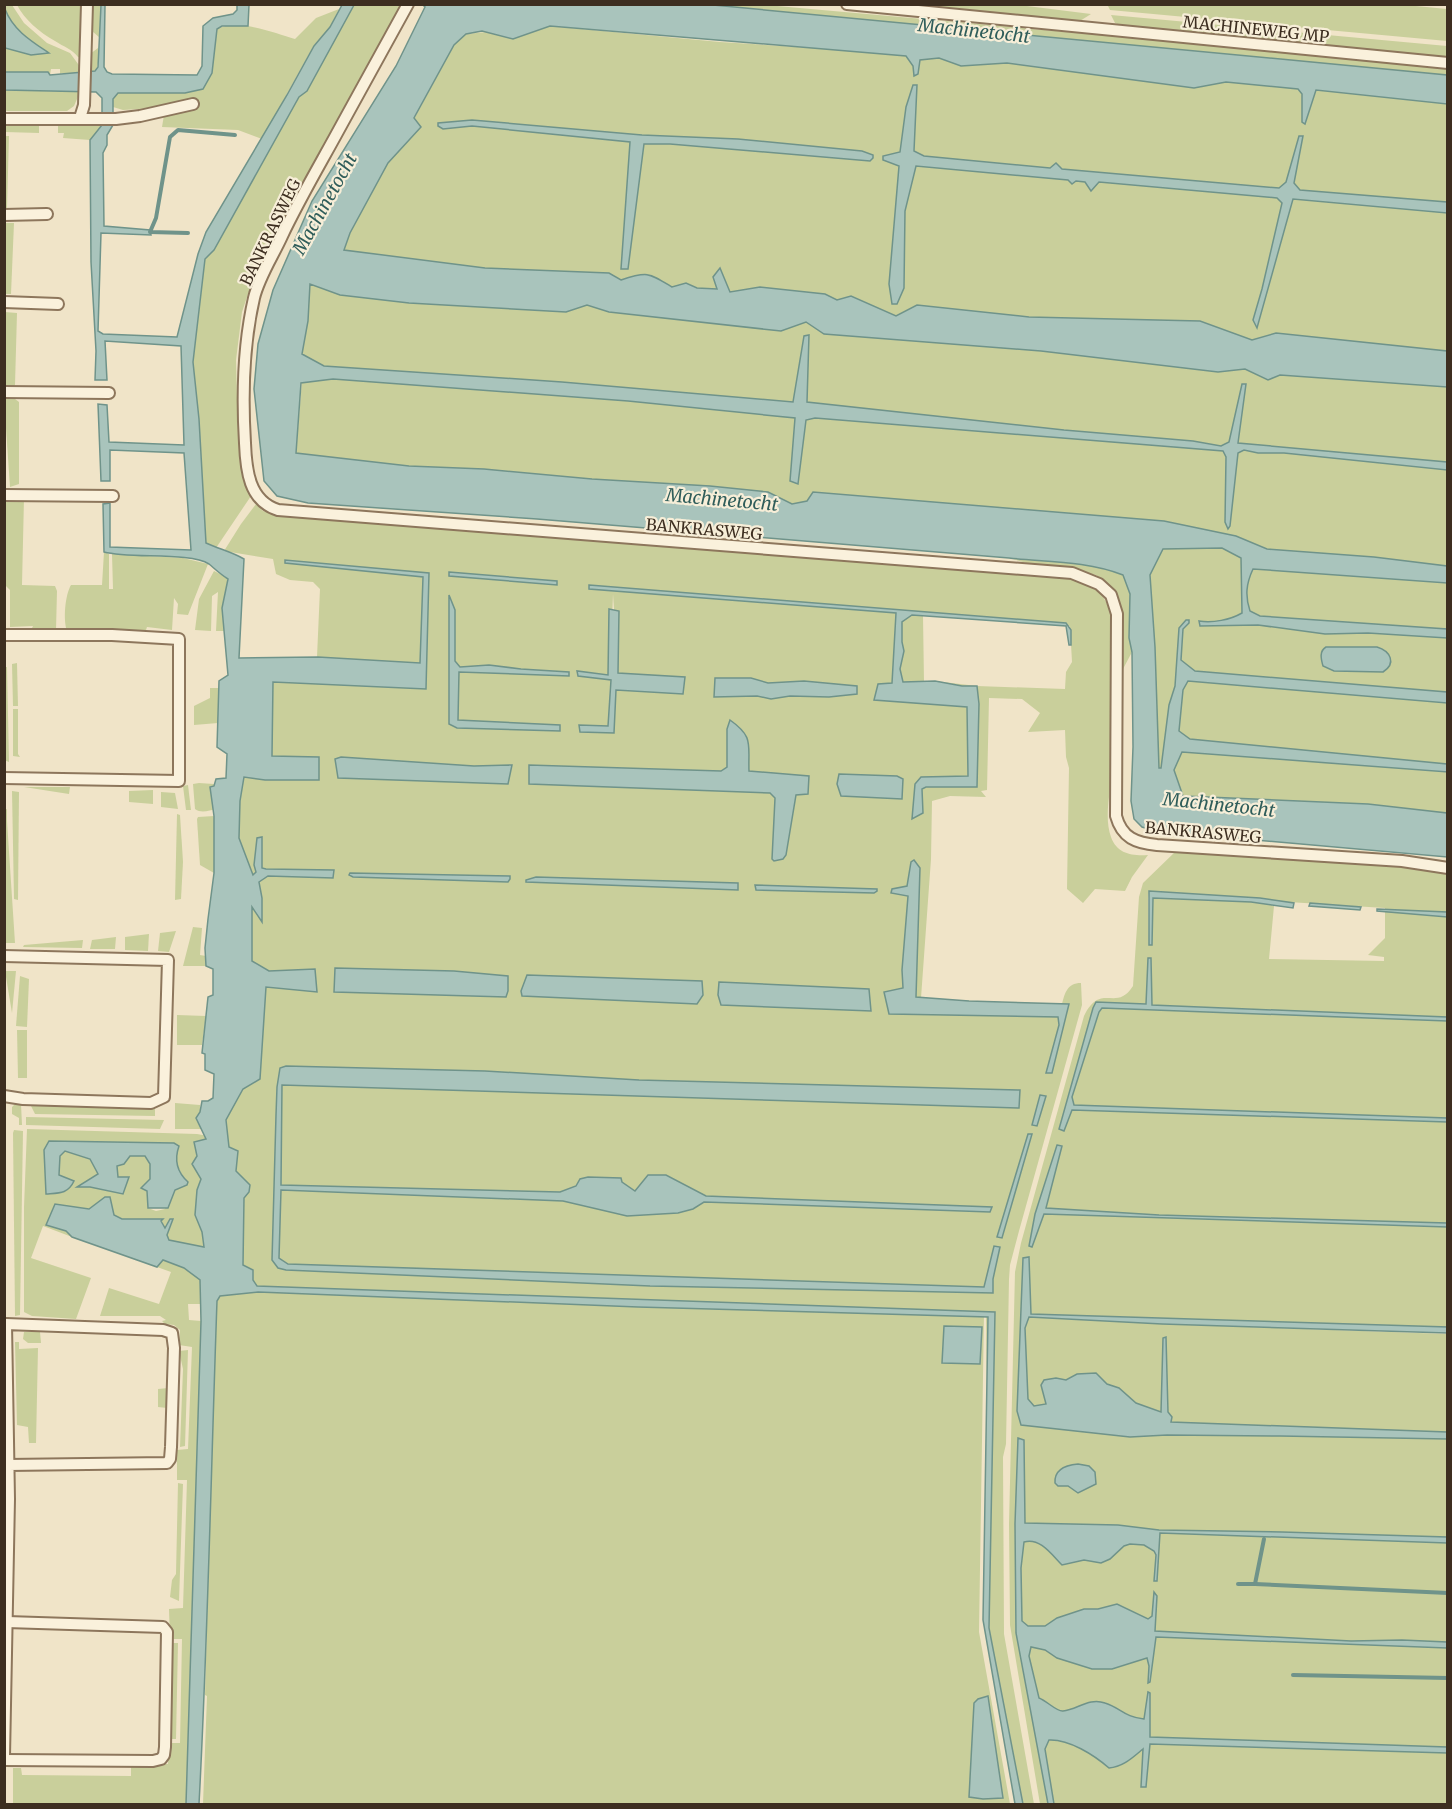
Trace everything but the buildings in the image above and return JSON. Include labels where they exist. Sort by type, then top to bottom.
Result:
[{"type":"street","points":[[80,118],[85,92],[87,4]]},
{"type":"street","name":"BANKRASWEG","points":[[408,4],[296,207],[255,295],[246,342],[243,416],[245,452],[251,484],[257,498],[268,507],[278,510],[1072,573],[1099,584],[1111,595],[1117,614],[1116,816],[1118,824],[1128,837],[1140,843],[1157,845],[1402,861],[1448,868]]},
{"type":"street","name":"MACHINEWEG MP","points":[[847,4],[1448,63]]},
{"type":"street","points":[[4,119],[116,118],[140,116],[193,104]]},
{"type":"street","points":[[4,215],[47,214]]},
{"type":"street","points":[[4,302],[58,304]]},
{"type":"street","points":[[4,392],[109,393]]},
{"type":"street","points":[[4,495],[112,496]]},
{"type":"street","points":[[4,635],[112,635],[179,639],[179,781],[4,778]]},
{"type":"street","points":[[4,956],[168,960],[164,1097],[151,1103],[23,1099],[4,1096]]},
{"type":"street","points":[[7,1622],[163,1627],[167,1632],[165,1747],[161,1759],[153,1761],[4,1758],[8,1465],[6,1324],[172,1332],[174,1348],[171,1447],[170,1459],[166,1463],[8,1465]]},
{"type":"green space","points":[[1107,4],[1395,4],[1447,9],[1447,41],[1110,10]]},
{"type":"green space","points":[[5,5],[12,5],[24,23],[47,43],[70,53],[81,68],[81,73],[60,74],[60,69],[51,69],[50,75],[48,72],[5,72],[4,47],[31,55],[48,53],[14,27],[6,13]]},
{"type":"green space","points":[[17,5],[82,5],[82,58],[38,30],[28,21]]},
{"type":"green space","points":[[92,5],[101,5],[100,38],[92,31]]},
{"type":"green space","points":[[354,5],[403,5],[275,233],[248,294],[242,312],[236,360],[238,435],[244,474],[251,496],[216,548],[206,543],[199,419],[193,362],[205,259],[214,250],[299,97],[307,91]]},
{"type":"green space","points":[[713,5],[766,5],[1447,66],[1447,75]]},
{"type":"green space","points":[[906,5],[1019,5],[1091,14],[1080,21],[1073,21]]},
{"type":"green space","points":[[339,9],[330,27],[314,45],[262,139],[238,130],[162,127],[164,115],[170,107],[123,110],[113,107],[113,99],[118,93],[185,93],[212,73],[217,29],[225,26],[245,26],[295,39],[316,18]]},
{"type":"green space","points":[[1111,15],[1447,46],[1447,57],[1120,25],[1115,23]]},
{"type":"green space","points":[[550,26],[720,42],[908,54],[1316,90],[1447,104],[1447,813],[1368,804],[1183,796],[1174,770],[1158,768],[1150,574],[1163,549],[1167,522],[813,492],[807,501],[792,504],[592,479],[484,469],[409,466],[296,453],[309,283],[344,250],[350,233],[388,163],[421,127],[414,119],[454,45],[466,34]]},
{"type":"green space","points":[[98,48],[97,66],[90,73],[90,54]]},
{"type":"green space","points":[[4,90],[80,92],[74,106],[67,111],[7,111],[5,110]]},
{"type":"green space","points":[[58,124],[102,125],[90,140],[63,138],[64,133],[58,133]]},
{"type":"green space","points":[[5,125],[39,125],[39,133],[5,132]]},
{"type":"green space","points":[[5,136],[9,136],[7,208],[4,208]]},
{"type":"green space","points":[[4,223],[14,223],[11,294],[5,294]]},
{"type":"green space","points":[[5,312],[17,313],[15,385],[11,388],[5,387]]},
{"type":"green space","points":[[4,399],[15,399],[19,402],[19,484],[10,487]]},
{"type":"green space","points":[[24,498],[22,585],[55,586],[57,591],[56,630],[31,630],[33,626],[10,627],[10,590],[4,584],[4,499]]},
{"type":"green space","points":[[256,504],[263,511],[278,515],[1056,575],[1094,587],[1105,599],[1114,622],[1114,746],[1108,810],[1109,828],[1114,843],[1121,850],[1136,855],[1148,855],[1125,891],[1095,889],[1083,903],[1067,889],[1069,768],[1066,757],[1065,730],[1028,732],[1040,713],[1022,699],[989,698],[987,790],[981,791],[986,797],[950,796],[932,801],[931,859],[921,998],[916,998],[1062,1004],[1070,987],[1081,983],[1082,1005],[1019,1231],[1010,1265],[1009,1279],[1006,1444],[1003,1457],[1004,1634],[1034,1804],[1022,1804],[989,1628],[986,1312],[984,1312],[979,1632],[1010,1804],[203,1804],[216,1304],[243,658],[317,657],[320,589],[313,582],[290,580],[276,574],[273,559],[224,551]],"holes":[[[449,572],[557,581],[557,584],[450,576]],[[613,594],[616,639],[611,680],[578,676],[577,672],[608,675],[610,671]],[[883,609],[1070,626],[1072,662],[1066,672],[1065,689],[924,682],[923,616],[908,616]],[[489,665],[556,671],[566,675],[461,671]]]},
{"type":"green space","points":[[104,552],[109,554],[109,589],[113,589],[112,554],[183,558],[208,564],[188,615],[177,614],[178,604],[174,598],[172,630],[147,627],[145,633],[67,631],[65,608],[71,585],[102,585]]},
{"type":"green space","points":[[1009,558],[1095,567],[1123,575],[1130,594],[1129,638],[1132,652],[1123,669],[1121,606],[1110,586],[1096,575],[1037,566]]},
{"type":"green space","points":[[214,571],[228,578],[222,608],[224,631],[216,631],[218,592],[212,596],[211,631],[195,630],[199,599]]},
{"type":"green space","points":[[17,663],[18,706],[13,706],[12,664]]},
{"type":"green space","points":[[5,667],[7,667],[9,762],[4,760]]},
{"type":"green space","points":[[210,688],[219,688],[218,723],[194,725],[194,706],[210,698]]},
{"type":"green space","points":[[13,709],[18,709],[18,754],[20,757],[13,756]]},
{"type":"green space","points":[[193,784],[214,784],[217,809],[203,811],[195,809]]},
{"type":"green space","points":[[188,785],[191,810],[186,810],[183,786]]},
{"type":"green space","points":[[24,787],[70,787],[69,794]]},
{"type":"green space","points":[[153,790],[153,804],[129,802],[129,791]]},
{"type":"green space","points":[[12,791],[19,792],[18,900],[14,899]]},
{"type":"green space","points":[[161,792],[175,793],[178,809],[161,807]]},
{"type":"green space","points":[[7,809],[15,943],[5,943],[4,810]]},
{"type":"green space","points":[[177,814],[180,815],[183,862],[181,899],[175,900]]},
{"type":"green space","points":[[214,816],[214,873],[200,865],[197,819]]},
{"type":"green space","points":[[1198,851],[1447,872],[1447,913],[1396,910],[1447,917],[1447,1327],[1031,1314],[1029,1257],[1023,1258],[1017,1411],[1021,1423],[1025,1328],[1029,1317],[1447,1334],[1447,1804],[1053,1804],[1029,1656],[1028,1626],[1022,1621],[1021,1568],[1025,1523],[1024,1440],[1019,1438],[1015,1524],[1016,1633],[1048,1804],[1040,1804],[1010,1625],[1009,1524],[1015,1272],[1084,1016],[1096,1000],[1121,997],[1127,994],[1133,986],[1139,897],[1143,883],[1175,852]],"holes":[[[1149,891],[1268,901],[1153,898],[1151,945],[1149,945]],[[1272,901],[1385,908],[1385,938],[1368,955],[1384,957],[1384,961],[1269,959],[1274,906],[1272,906]],[[1149,958],[1151,958],[1152,1005],[1401,1015],[1145,1010],[1132,1005],[1147,1005]]]},
{"type":"green space","points":[[193,927],[202,928],[200,955],[206,956],[206,966],[183,966]]},
{"type":"green space","points":[[176,931],[169,952],[158,951],[160,933]]},
{"type":"green space","points":[[149,934],[148,951],[125,950],[125,937]]},
{"type":"green space","points":[[116,937],[115,949],[90,949],[92,940]]},
{"type":"green space","points":[[83,940],[82,948],[23,947],[24,945]]},
{"type":"green space","points":[[5,971],[16,971],[12,1013]]},
{"type":"green space","points":[[20,976],[29,979],[27,1027],[16,1026]]},
{"type":"green space","points":[[177,1015],[206,1016],[202,1045],[177,1045]]},
{"type":"green space","points":[[17,1030],[27,1030],[27,1078],[18,1078]]},
{"type":"green space","points":[[175,1103],[200,1105],[201,1129],[175,1129]]},
{"type":"green space","points":[[15,1104],[21,1104],[22,1125],[19,1125],[19,1118],[12,1114],[12,1107]]},
{"type":"green space","points":[[30,1104],[155,1107],[155,1116],[35,1114]]},
{"type":"green space","points":[[26,1117],[164,1120],[160,1129],[26,1125]]},
{"type":"green space","points":[[27,1129],[208,1136],[195,1208],[204,1248],[169,1240],[167,1235],[173,1220],[165,1228],[161,1220],[122,1219],[114,1215],[110,1197],[91,1208],[63,1205],[47,1225],[66,1231],[72,1237],[43,1226],[31,1258],[91,1278],[76,1319],[32,1316],[24,1312]],"holes":[[[174,1143],[177,1164],[188,1182],[174,1189],[165,1209],[156,1211],[148,1208],[150,1164],[145,1156],[130,1156],[124,1164],[117,1166],[118,1178],[128,1178],[123,1194],[79,1186],[98,1174],[90,1159],[65,1151],[60,1156],[59,1176],[73,1181],[65,1191],[46,1194],[44,1150]]]},
{"type":"green space","points":[[14,1130],[23,1131],[20,1315],[15,1316],[13,1133]]},
{"type":"green space","points":[[162,1260],[184,1268],[200,1280],[201,1304],[188,1304],[189,1320],[201,1321],[186,1804],[13,1804],[13,1768],[21,1768],[22,1775],[131,1776],[131,1763],[168,1764],[169,1743],[180,1743],[182,1639],[170,1639],[169,1609],[183,1608],[187,1480],[177,1480],[177,1450],[188,1449],[192,1347],[179,1345],[180,1330],[174,1325],[165,1324],[162,1321],[166,1320],[160,1316],[100,1316],[109,1288],[159,1304],[171,1272],[157,1267]]},
{"type":"green space","points":[[24,1332],[40,1332],[41,1343],[28,1343],[23,1339]]},
{"type":"green space","points":[[15,1342],[19,1342],[19,1349],[38,1348],[36,1443],[29,1443],[28,1427],[17,1425]]},
{"type":"green space","points":[[188,1350],[185,1446],[180,1447],[183,1369],[179,1351]]},
{"type":"green space","points":[[168,1388],[167,1408],[158,1407],[158,1389]]},
{"type":"green space","points":[[178,1483],[183,1484],[179,1601],[170,1597],[172,1580],[176,1574]]},
{"type":"green space","points":[[170,1643],[178,1643],[176,1739],[169,1739]]},
{"type":"water","points":[[101,5],[105,5],[104,67],[107,72],[112,74],[197,75],[202,66],[203,26],[213,18],[233,14],[237,10],[237,5],[249,5],[248,26],[222,26],[217,29],[212,73],[203,89],[185,93],[118,93],[113,99],[113,125],[107,135],[107,145],[103,153],[104,226],[150,230],[151,235],[101,233],[98,331],[103,334],[177,337],[198,254],[206,232],[314,46],[330,27],[342,5],[354,5],[307,91],[299,97],[214,250],[205,259],[193,362],[199,419],[206,543],[244,559],[239,658],[318,657],[420,663],[423,577],[285,563],[285,560],[429,573],[426,689],[273,682],[272,756],[319,757],[319,780],[265,780],[244,777],[240,801],[239,838],[253,875],[256,872],[254,865],[257,838],[262,837],[262,868],[334,870],[333,878],[268,876],[259,882],[262,922],[252,907],[252,961],[269,971],[315,969],[317,992],[266,987],[260,1079],[243,1089],[226,1120],[229,1147],[238,1151],[236,1171],[250,1185],[249,1192],[244,1198],[243,1265],[253,1270],[253,1280],[257,1286],[995,1312],[989,1628],[1023,1804],[1015,1804],[983,1620],[988,1317],[638,1307],[258,1292],[220,1296],[217,1301],[199,1804],[186,1804],[201,1321],[200,1280],[184,1268],[163,1260],[157,1267],[72,1237],[66,1231],[46,1225],[55,1204],[89,1209],[105,1197],[110,1197],[114,1215],[122,1219],[163,1219],[161,1221],[165,1228],[170,1219],[173,1219],[167,1235],[169,1240],[204,1247],[202,1232],[195,1215],[197,1190],[201,1179],[192,1164],[197,1156],[194,1142],[206,1139],[196,1118],[202,1101],[213,1098],[214,1074],[205,1070],[205,1054],[202,1053],[208,997],[213,995],[213,969],[206,966],[205,948],[214,873],[214,816],[210,787],[214,786],[216,779],[226,778],[227,754],[217,747],[219,681],[228,675],[222,608],[228,579],[200,560],[104,552],[103,504],[110,503],[110,547],[191,550],[184,453],[110,450],[110,481],[101,481],[98,404],[107,405],[109,442],[184,445],[181,346],[105,341],[107,380],[95,380],[90,140],[102,125],[102,98],[96,92],[5,90],[5,72],[48,72],[50,75],[95,71],[98,67]]},
{"type":"water","name":"Machinetocht","points":[[423,5],[713,5],[1447,75],[1447,104],[1316,90],[1305,124],[1302,122],[1302,94],[1298,89],[1226,82],[1194,88],[1007,63],[961,66],[939,58],[920,60],[918,74],[914,76],[913,66],[906,56],[550,26],[513,39],[482,31],[466,34],[454,45],[414,118],[421,127],[388,163],[350,233],[344,250],[485,268],[609,273],[621,280],[637,275],[648,275],[672,287],[686,283],[697,288],[717,289],[713,277],[720,268],[730,292],[760,287],[825,294],[837,300],[851,296],[896,316],[917,305],[1029,317],[1200,321],[1252,340],[1276,333],[1447,351],[1447,387],[1280,375],[1268,380],[1245,369],[1218,372],[1041,351],[824,334],[806,322],[781,331],[609,312],[587,305],[566,312],[409,303],[340,295],[310,284],[308,321],[302,354],[324,366],[562,382],[793,402],[804,336],[809,335],[807,402],[1064,430],[1193,441],[1221,446],[1229,442],[1242,384],[1246,384],[1238,443],[1447,462],[1447,470],[1244,450],[1238,453],[1228,529],[1225,522],[1226,457],[1223,451],[815,418],[806,420],[798,484],[790,481],[795,418],[628,401],[333,379],[301,383],[296,453],[409,466],[484,469],[592,479],[710,486],[768,492],[792,504],[807,501],[813,492],[1164,521],[1236,536],[1267,549],[1374,557],[1447,566],[1447,583],[1253,569],[1248,585],[1247,600],[1250,611],[1260,616],[1447,629],[1447,638],[1368,633],[1325,634],[1258,625],[1200,626],[1199,621],[1221,620],[1242,613],[1241,558],[1222,548],[1163,549],[1150,575],[1159,768],[1161,768],[1169,705],[1175,686],[1179,628],[1186,620],[1189,620],[1189,623],[1183,629],[1181,660],[1195,671],[1447,692],[1447,703],[1188,681],[1183,690],[1179,731],[1190,739],[1447,764],[1448,772],[1182,752],[1174,770],[1183,796],[1368,804],[1447,813],[1447,857],[1155,831],[1142,827],[1134,819],[1131,801],[1133,747],[1132,652],[1129,638],[1130,594],[1123,575],[1109,570],[1052,561],[537,519],[308,503],[277,496],[264,481],[254,389],[258,344],[273,290],[312,201],[396,66],[425,7]]},
{"type":"water","points":[[5,9],[18,29],[49,53],[31,55],[5,48]]},
{"type":"water","points":[[913,85],[917,85],[914,151],[924,156],[1050,168],[1056,163],[1062,169],[1279,188],[1286,182],[1299,136],[1303,136],[1294,183],[1300,190],[1447,202],[1447,213],[1293,199],[1257,328],[1253,320],[1282,203],[1277,198],[1099,182],[1091,191],[1085,182],[1076,181],[1072,184],[1068,180],[916,166],[905,211],[904,288],[897,304],[892,304],[889,284],[899,166],[883,160],[883,156],[900,152],[906,107]]},
{"type":"water","points":[[472,120],[642,135],[738,139],[862,151],[873,155],[873,158],[870,161],[670,144],[644,144],[628,269],[621,269],[630,142],[472,126],[443,129],[438,126],[438,123]]},
{"type":"water","points":[[449,572],[557,581],[557,585],[449,576]]},
{"type":"water","points":[[589,585],[1066,623],[1071,630],[1071,645],[1069,645],[1066,626],[912,615],[902,622],[904,651],[900,669],[903,682],[935,681],[977,686],[979,704],[977,787],[926,787],[922,789],[923,813],[912,819],[915,784],[921,777],[968,776],[967,707],[874,700],[878,684],[892,683],[896,613],[589,589]]},
{"type":"water","points":[[449,595],[455,610],[455,661],[460,667],[489,665],[569,672],[569,676],[459,672],[458,720],[560,725],[560,731],[457,728],[449,724]]},
{"type":"water","points":[[609,609],[619,611],[618,673],[685,677],[683,694],[616,690],[614,733],[580,732],[579,725],[608,726],[611,680],[578,676],[577,671],[608,675]]},
{"type":"water","points":[[1326,647],[1377,647],[1388,654],[1391,661],[1383,672],[1334,671],[1323,666],[1321,653]]},
{"type":"water","points":[[715,678],[751,678],[768,683],[804,681],[857,686],[857,694],[829,697],[790,696],[771,699],[757,696],[714,697]]},
{"type":"water","points":[[730,720],[746,736],[749,747],[749,771],[809,776],[808,794],[796,795],[786,855],[783,859],[774,861],[772,859],[775,798],[770,793],[529,784],[529,765],[721,771],[727,767],[727,729]]},
{"type":"water","points":[[341,757],[474,766],[512,765],[508,784],[338,778],[335,759]]},
{"type":"water","points":[[839,774],[897,776],[903,779],[902,799],[841,796],[837,784]]},
{"type":"water","points":[[914,860],[920,868],[916,997],[1069,1004],[1052,1073],[1046,1073],[1059,1025],[1058,1017],[889,1014],[884,992],[903,988],[902,970],[908,896],[891,893],[892,889],[907,886],[911,862]]},
{"type":"water","points":[[350,873],[510,876],[510,879],[508,882],[353,877],[349,875]]},
{"type":"water","points":[[536,877],[738,883],[738,890],[526,882]]},
{"type":"water","points":[[755,885],[877,889],[877,891],[874,893],[756,890]]},
{"type":"water","points":[[1149,891],[1260,898],[1294,903],[1293,908],[1251,902],[1153,898],[1152,945],[1149,945]]},
{"type":"water","points":[[1310,903],[1361,907],[1360,910],[1309,906]]},
{"type":"water","points":[[1377,909],[1447,912],[1447,917],[1377,911]]},
{"type":"water","points":[[1148,958],[1151,958],[1152,1005],[1447,1017],[1447,1021],[1102,1008],[1072,1097],[1074,1105],[1447,1118],[1447,1122],[1072,1110],[1064,1131],[1059,1129],[1096,1002],[1146,1004]]},
{"type":"water","points":[[335,968],[454,971],[508,976],[508,991],[506,997],[334,992]]},
{"type":"water","points":[[527,975],[702,981],[703,995],[697,1004],[522,996],[521,991]]},
{"type":"water","points":[[719,982],[869,989],[871,1011],[721,1005],[718,995]]},
{"type":"water","points":[[286,1066],[485,1071],[639,1080],[1020,1090],[1019,1108],[282,1085],[281,1185],[560,1192],[576,1186],[580,1179],[588,1177],[621,1178],[622,1182],[635,1191],[648,1175],[666,1175],[706,1196],[992,1207],[990,1212],[704,1202],[693,1209],[678,1213],[627,1216],[563,1201],[281,1190],[279,1258],[288,1264],[984,1287],[994,1246],[1000,1247],[993,1279],[993,1293],[650,1286],[278,1268],[272,1260],[277,1087],[280,1068]]},
{"type":"water","points":[[1040,1095],[1046,1096],[1037,1126],[1032,1125]]},
{"type":"water","points":[[1028,1134],[1032,1134],[1002,1238],[997,1237]]},
{"type":"water","points":[[49,1141],[174,1143],[179,1146],[177,1161],[179,1170],[188,1182],[187,1185],[175,1190],[168,1208],[148,1208],[147,1191],[141,1188],[150,1179],[150,1164],[145,1156],[130,1156],[124,1164],[117,1166],[118,1177],[129,1177],[123,1194],[90,1187],[77,1187],[98,1174],[90,1159],[65,1151],[60,1156],[59,1175],[74,1181],[66,1191],[46,1194],[44,1150]]},
{"type":"water","points":[[1057,1145],[1062,1146],[1046,1208],[1159,1215],[1447,1223],[1447,1227],[1044,1214],[1032,1247],[1029,1246],[1035,1214]]},
{"type":"water","points":[[1029,1257],[1031,1314],[1448,1327],[1447,1333],[1162,1324],[1029,1317],[1025,1328],[1028,1399],[1034,1406],[1046,1404],[1041,1385],[1044,1380],[1056,1378],[1066,1380],[1077,1374],[1096,1373],[1107,1384],[1119,1388],[1136,1403],[1161,1412],[1163,1338],[1166,1337],[1168,1412],[1172,1417],[1171,1422],[1447,1432],[1447,1439],[1167,1435],[1130,1437],[1021,1425],[1017,1411],[1023,1258]]},
{"type":"water","points":[[944,1326],[982,1327],[980,1364],[942,1363]]},
{"type":"water","points":[[1018,1438],[1024,1440],[1025,1523],[1118,1525],[1159,1530],[1447,1537],[1447,1543],[1160,1533],[1157,1581],[1154,1581],[1156,1555],[1144,1545],[1124,1546],[1110,1559],[1101,1563],[1084,1560],[1062,1565],[1040,1544],[1024,1542],[1021,1568],[1022,1621],[1028,1626],[1045,1626],[1057,1618],[1084,1609],[1098,1609],[1117,1604],[1148,1619],[1152,1616],[1154,1592],[1157,1596],[1155,1631],[1351,1641],[1447,1642],[1447,1648],[1156,1637],[1148,1683],[1147,1658],[1112,1669],[1092,1669],[1057,1658],[1045,1650],[1031,1647],[1029,1656],[1039,1698],[1061,1711],[1099,1702],[1144,1719],[1148,1692],[1150,1693],[1150,1737],[1447,1747],[1447,1753],[1150,1744],[1146,1787],[1141,1787],[1143,1749],[1123,1764],[1109,1768],[1081,1749],[1065,1742],[1049,1740],[1045,1749],[1054,1804],[1048,1804],[1016,1633],[1015,1524]]},
{"type":"water","points":[[1078,1464],[1089,1466],[1095,1472],[1096,1484],[1078,1493],[1068,1486],[1058,1486],[1055,1483],[1059,1471]]},
{"type":"water","points":[[988,1696],[1003,1798],[983,1799],[969,1797],[974,1703]]},
{"type":"waterway","points":[[188,233],[150,232],[156,218],[170,137],[178,130],[235,135]]},
{"type":"waterway","points":[[1238,1584],[1255,1584],[1264,1539]]},
{"type":"waterway","points":[[1255,1584],[1448,1593]]},
{"type":"waterway","points":[[1293,1675],[1448,1678]]}]
